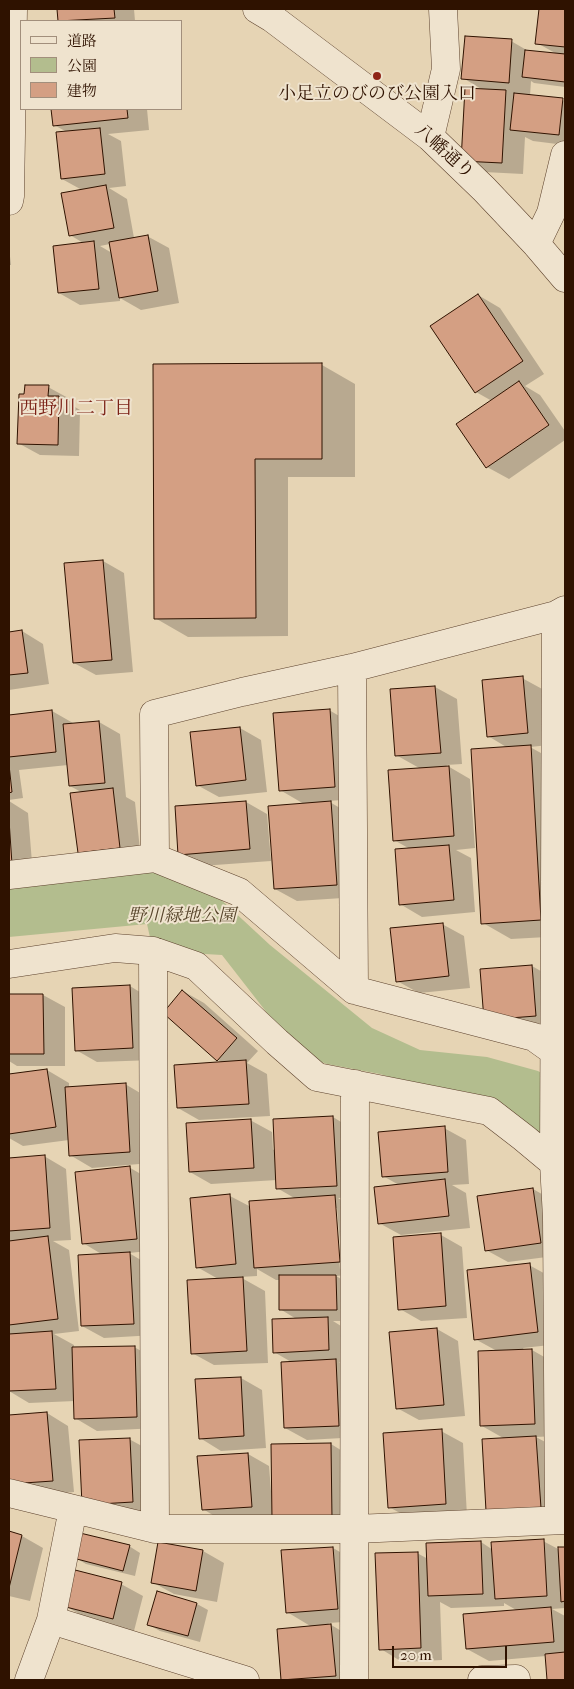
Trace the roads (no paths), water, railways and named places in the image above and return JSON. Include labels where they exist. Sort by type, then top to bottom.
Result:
[{"type":"street","points":[[10,198],[14,9]]},
{"type":"street","points":[[430,137],[446,69],[443,9]]},
{"type":"street","name":"八幡通り","points":[[267,12],[430,137],[484,189],[565,278]]},
{"type":"street","points":[[536,244],[551,213],[565,154]]},
{"type":"street","points":[[9,1493],[155,1529],[355,1529],[562,1520],[561,1216],[554,1163],[560,1058],[561,612],[352,668],[242,692],[154,714],[155,858]]},
{"type":"street","points":[[352,668],[354,990]]},
{"type":"street","points":[[9,875],[155,858],[239,892],[354,990],[534,1037],[560,1058]]},
{"type":"street","points":[[9,964],[115,948],[153,951],[196,966],[317,1077],[489,1111],[554,1163]]},
{"type":"street","points":[[153,951],[155,1529]]},
{"type":"street","points":[[354,1680],[355,1084]]},
{"type":"street","points":[[29,1680],[51,1620],[73,1509]]},
{"type":"street","points":[[51,1620],[245,1680]]},
{"type":"street","points":[[482,1680],[516,1679]]},
{"type":"place","name":"小足立のびのび公園入口","points":[[377,76]]},
{"type":"district","name":"西野川二丁目","points":[[76,409]]},
{"type":"park label","name":"野川緑地公園","points":[[182,917]]}]
